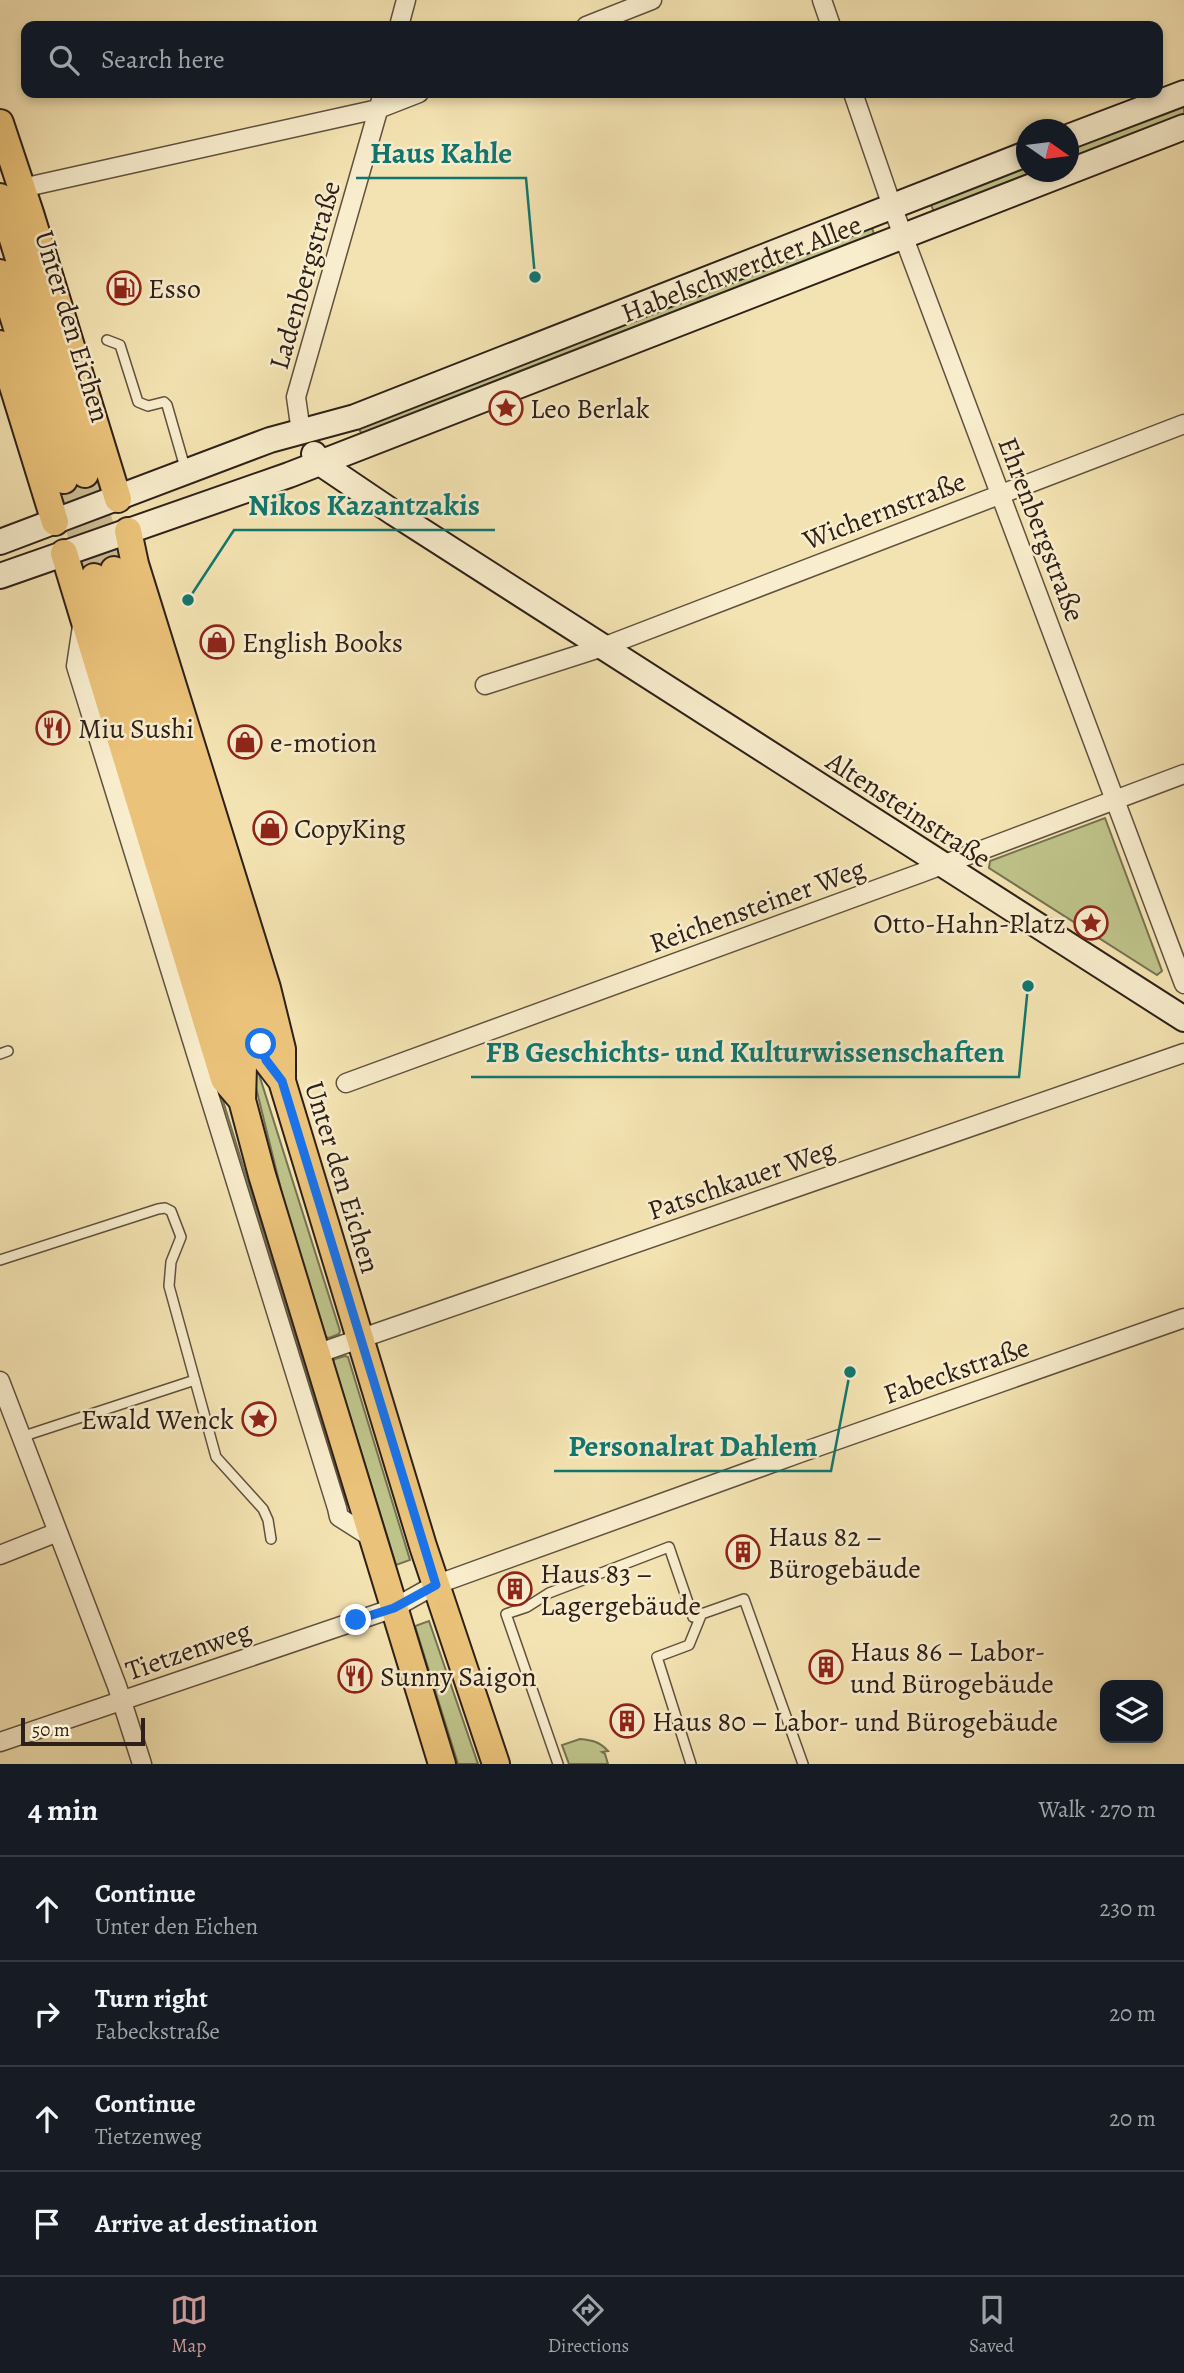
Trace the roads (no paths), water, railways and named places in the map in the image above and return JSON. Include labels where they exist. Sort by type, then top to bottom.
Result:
[{"type":"main road","points":[[1079,133],[1184,93]]},
{"type":"main road","points":[[0,123],[11,192],[118,499],[138,574],[267,988],[282,1049],[282,1081]]},
{"type":"main road","name":"Habelschwerdter Allee","points":[[0,576],[320,463],[1184,127]]},
{"type":"main road","name":"Habelschwerdter Allee","points":[[0,542],[270,440],[355,417],[1016,158]]},
{"type":"main road","name":"Unter den Eichen","points":[[0,273],[75,477],[11,192]]},
{"type":"main road","points":[[0,344],[84,615],[199,1030],[225,1079],[242,1100]]},
{"type":"main road","points":[[301,432],[320,463]]},
{"type":"main road","name":"Altensteinstraße","points":[[320,463],[941,865],[1181,1012]]},
{"type":"main road","name":"Unter den Eichen","points":[[442,1764],[316,1354],[242,1100],[243,1066],[104,574],[266,1060],[282,1081],[436,1585],[496,1764]]},
{"type":"street","points":[[400,21],[406,0]]},
{"type":"street","points":[[599,21],[652,0]]},
{"type":"street","points":[[822,0],[829,21]]},
{"type":"street","name":"Ehrenbergstraße","points":[[855,98],[892,206],[1184,984]]},
{"type":"street","points":[[11,192],[380,101]]},
{"type":"street","name":"Ladenbergstraße","points":[[301,432],[296,397],[380,101]]},
{"type":"street","name":"Wichernstraße","points":[[603,647],[1184,424]]},
{"type":"street","points":[[485,685],[603,647]]},
{"type":"street","name":"Reichensteiner Weg","points":[[346,1083],[1184,774]]},
{"type":"street","points":[[199,1030],[340,1517],[372,1538]]},
{"type":"street","name":"Patschkauer Weg","points":[[316,1354],[1184,1053]]},
{"type":"street","name":"Fabeckstraße","points":[[394,1608],[436,1585],[1184,1318]]},
{"type":"street","points":[[0,1381],[123,1700],[142,1764]]},
{"type":"street","points":[[0,1555],[58,1532]]},
{"type":"street","name":"Tietzenweg","points":[[0,1742],[394,1608]]},
{"type":"lane","points":[[107,340],[120,345],[138,402],[148,406],[164,402],[167,405],[186,473]]},
{"type":"lane","points":[[0,1260],[158,1209],[169,1210],[174,1216],[181,1237],[171,1262],[169,1286],[216,1458],[263,1509],[271,1539]]},
{"type":"lane","points":[[21,1437],[195,1380]]},
{"type":"lane","points":[[558,1764],[506,1614],[527,1607],[549,1593],[669,1548],[694,1617],[744,1599],[803,1764]]},
{"type":"lane","points":[[691,1764],[657,1657],[690,1645],[702,1614]]},
{"type":"tunnel","points":[[85,474],[114,570]]},
{"type":"tunnel","points":[[64,480],[94,577]]},
{"type":"place","name":"Haus Kahle","points":[[535,277]]},
{"type":"place","name":"Esso","points":[[124,288]]},
{"type":"place","name":"Leo Berlak","points":[[506,408]]},
{"type":"place","name":"Nikos Kazantzakis","points":[[188,600]]},
{"type":"place","name":"English Books","points":[[217,642]]},
{"type":"place","name":"Miu Sushi","points":[[53,728]]},
{"type":"place","name":"e-motion","points":[[245,742]]},
{"type":"place","name":"CopyKing","points":[[270,828]]},
{"type":"place","name":"Otto-Hahn-Platz","points":[[1091,923]]},
{"type":"place","name":"FB Geschichts- und Kulturwissenschaften","points":[[1028,986]]},
{"type":"place","name":"Personalrat Dahlem","points":[[850,1372]]},
{"type":"place","name":"Ewald Wenck","points":[[259,1419]]},
{"type":"place","name":"Haus 82 – Bürogebäude","points":[[743,1552]]},
{"type":"place","name":"Haus 83 – Lagergebäude","points":[[515,1589]]},
{"type":"place","name":"Haus 86 – Labor- und Bürogebäude","points":[[826,1667]]},
{"type":"place","name":"Sunny Saigon","points":[[355,1676]]},
{"type":"place","name":"Haus 80 – Labor- und Bürogebäude","points":[[627,1721]]}]
